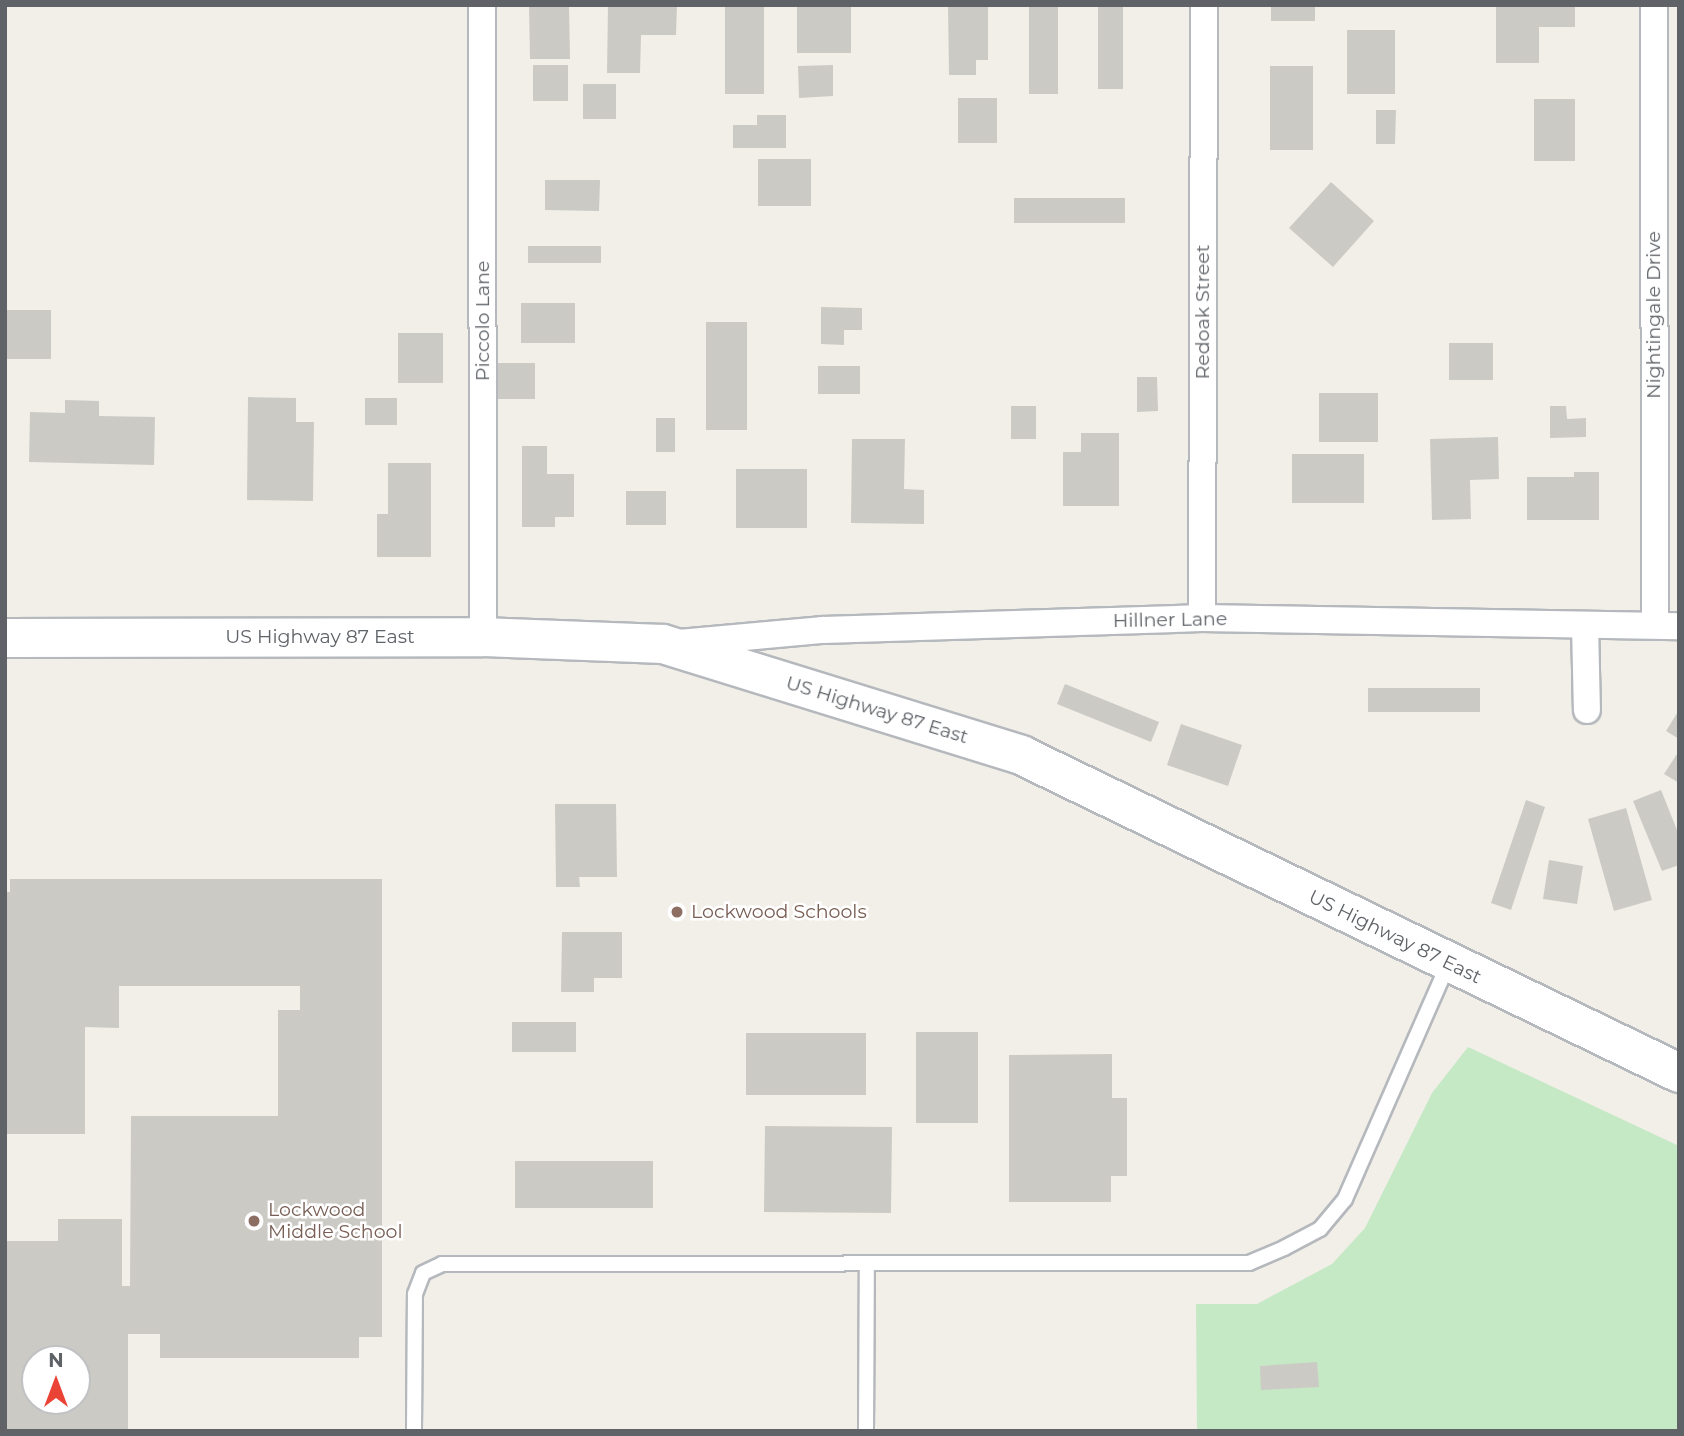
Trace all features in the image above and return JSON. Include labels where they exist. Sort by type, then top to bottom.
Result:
[{"type":"street","name":"Piccolo Lane","points":[[482,5],[483,637]]},
{"type":"street","name":"Redoak Street","points":[[1202,618],[1204,5]]},
{"type":"street","name":"Nightingale Drive","points":[[1654,5],[1667,626]]},
{"type":"street","name":"Hillner Lane","points":[[663,644],[824,630],[1202,618],[1667,626]]},
{"type":"street","points":[[1585,625],[1587,710]]},
{"type":"street","name":"US Highway 87 East","points":[[5,638],[483,637],[663,644],[1021,755],[1679,1073]]},
{"type":"lane","points":[[414,1431],[415,1294],[423,1273],[442,1264],[1249,1263],[1284,1248],[1320,1229],[1345,1199],[1448,962]]},
{"type":"lane","points":[[866,1431],[867,1263]]},
{"type":"green space","points":[[1468,1047],[1679,1146],[1679,1431],[1197,1431],[1196,1304],[1257,1304],[1332,1264],[1365,1228],[1432,1093]]},
{"type":"building","points":[[529,5],[569,5],[570,59],[530,59]]},
{"type":"building","points":[[608,5],[677,5],[676,35],[641,35],[640,73],[607,73]]},
{"type":"building","points":[[725,5],[764,5],[764,94],[725,94]]},
{"type":"building","points":[[797,5],[851,5],[851,53],[797,53]]},
{"type":"building","points":[[948,5],[988,5],[988,60],[976,60],[976,75],[949,75]]},
{"type":"building","points":[[1029,5],[1058,5],[1058,94],[1029,94]]},
{"type":"building","points":[[1098,5],[1123,5],[1123,89],[1098,89]]},
{"type":"building","points":[[1271,5],[1315,5],[1315,21],[1271,21]]},
{"type":"building","points":[[1496,5],[1575,5],[1575,27],[1539,27],[1539,63],[1496,63]]},
{"type":"building","points":[[1347,30],[1395,30],[1395,94],[1347,94]]},
{"type":"building","points":[[533,65],[568,65],[568,101],[533,101]]},
{"type":"building","points":[[833,65],[833,96],[799,98],[798,66]]},
{"type":"building","points":[[1270,66],[1313,66],[1313,150],[1270,150]]},
{"type":"building","points":[[583,84],[616,84],[616,119],[583,119]]},
{"type":"building","points":[[958,98],[997,98],[997,143],[958,143]]},
{"type":"building","points":[[1534,99],[1575,99],[1575,161],[1534,161]]},
{"type":"building","points":[[1376,110],[1396,110],[1395,144],[1376,144]]},
{"type":"building","points":[[757,115],[786,115],[786,148],[733,148],[733,125],[757,125]]},
{"type":"building","points":[[758,159],[811,159],[811,206],[758,206]]},
{"type":"building","points":[[545,180],[600,180],[599,211],[545,210]]},
{"type":"building","points":[[1331,182],[1374,221],[1333,267],[1289,228]]},
{"type":"building","points":[[1014,198],[1125,198],[1125,223],[1014,223]]},
{"type":"building","points":[[528,246],[601,246],[601,263],[528,263]]},
{"type":"building","points":[[521,303],[575,303],[575,343],[521,343]]},
{"type":"building","points":[[821,307],[862,308],[862,330],[844,330],[844,345],[821,344]]},
{"type":"building","points":[[5,310],[51,310],[51,359],[5,359]]},
{"type":"building","points":[[706,322],[747,322],[747,430],[706,430]]},
{"type":"building","points":[[398,333],[443,333],[443,383],[398,383]]},
{"type":"building","points":[[1449,343],[1493,343],[1493,380],[1449,380]]},
{"type":"building","points":[[492,363],[535,363],[535,399],[492,399]]},
{"type":"building","points":[[818,366],[860,366],[860,394],[818,394]]},
{"type":"building","points":[[1137,377],[1157,377],[1158,411],[1137,412]]},
{"type":"building","points":[[1319,393],[1378,393],[1378,442],[1319,442]]},
{"type":"building","points":[[248,397],[296,398],[296,422],[314,422],[313,501],[247,500]]},
{"type":"building","points":[[365,398],[397,398],[397,425],[365,425]]},
{"type":"building","points":[[65,400],[99,401],[99,416],[155,417],[154,465],[29,462],[30,412],[65,413]]},
{"type":"building","points":[[1011,406],[1036,406],[1036,439],[1011,439]]},
{"type":"building","points":[[1550,406],[1566,406],[1567,419],[1586,418],[1586,437],[1550,438]]},
{"type":"building","points":[[656,418],[675,418],[675,452],[656,452]]},
{"type":"building","points":[[1081,433],[1119,433],[1119,506],[1063,506],[1063,452],[1081,452]]},
{"type":"building","points":[[1498,437],[1499,479],[1470,480],[1471,519],[1432,520],[1430,439]]},
{"type":"building","points":[[852,439],[905,439],[904,489],[924,490],[924,524],[851,523]]},
{"type":"building","points":[[522,446],[547,446],[547,474],[574,474],[574,517],[555,517],[555,527],[522,527]]},
{"type":"building","points":[[1292,454],[1364,454],[1364,503],[1292,503]]},
{"type":"building","points":[[388,463],[431,463],[431,557],[377,557],[377,514],[388,514]]},
{"type":"building","points":[[736,469],[807,469],[807,528],[736,528]]},
{"type":"building","points":[[1574,472],[1599,472],[1599,520],[1527,520],[1527,477],[1574,477]]},
{"type":"building","points":[[626,491],[666,491],[666,525],[626,525]]},
{"type":"building","points":[[1065,684],[1159,722],[1151,742],[1057,704]]},
{"type":"building","points":[[1368,688],[1480,688],[1480,712],[1368,712]]},
{"type":"building","points":[[1679,710],[1679,739],[1666,731]]},
{"type":"building","points":[[1181,724],[1242,745],[1228,786],[1167,765]]},
{"type":"building","points":[[1679,751],[1679,783],[1664,774]]},
{"type":"building","points":[[1661,790],[1679,835],[1679,865],[1662,871],[1633,801]]},
{"type":"building","points":[[1526,800],[1545,807],[1511,910],[1491,903]]},
{"type":"building","points":[[555,804],[616,804],[617,877],[579,877],[580,887],[556,887]]},
{"type":"building","points":[[1626,808],[1652,900],[1614,911],[1588,819]]},
{"type":"building","points":[[1549,860],[1583,866],[1577,904],[1543,899]]},
{"type":"building","points":[[10,879],[382,879],[382,1337],[359,1337],[359,1358],[160,1358],[160,1334],[128,1334],[128,1431],[5,1431],[5,1241],[58,1241],[58,1219],[122,1219],[122,1286],[130,1286],[131,1116],[278,1116],[278,1010],[300,1010],[300,986],[119,986],[119,1028],[85,1027],[85,1134],[5,1134],[5,892],[10,892]]},
{"type":"building","points":[[562,932],[622,932],[622,978],[594,978],[594,992],[561,992]]},
{"type":"building","points":[[512,1022],[576,1022],[576,1052],[512,1052]]},
{"type":"building","points":[[916,1032],[978,1032],[978,1123],[916,1123]]},
{"type":"building","points":[[746,1033],[866,1033],[866,1095],[746,1095]]},
{"type":"building","points":[[1112,1054],[1112,1098],[1127,1098],[1127,1176],[1111,1176],[1111,1202],[1009,1202],[1009,1055]]},
{"type":"building","points":[[765,1126],[892,1127],[891,1213],[764,1212]]},
{"type":"building","points":[[515,1161],[653,1161],[653,1208],[515,1208]]},
{"type":"building","points":[[1317,1362],[1319,1387],[1261,1390],[1260,1366]]},
{"type":"place","name":"Lockwood Schools","points":[[677,912]]},
{"type":"place","name":"Lockwood Middle School","points":[[254,1221]]}]
